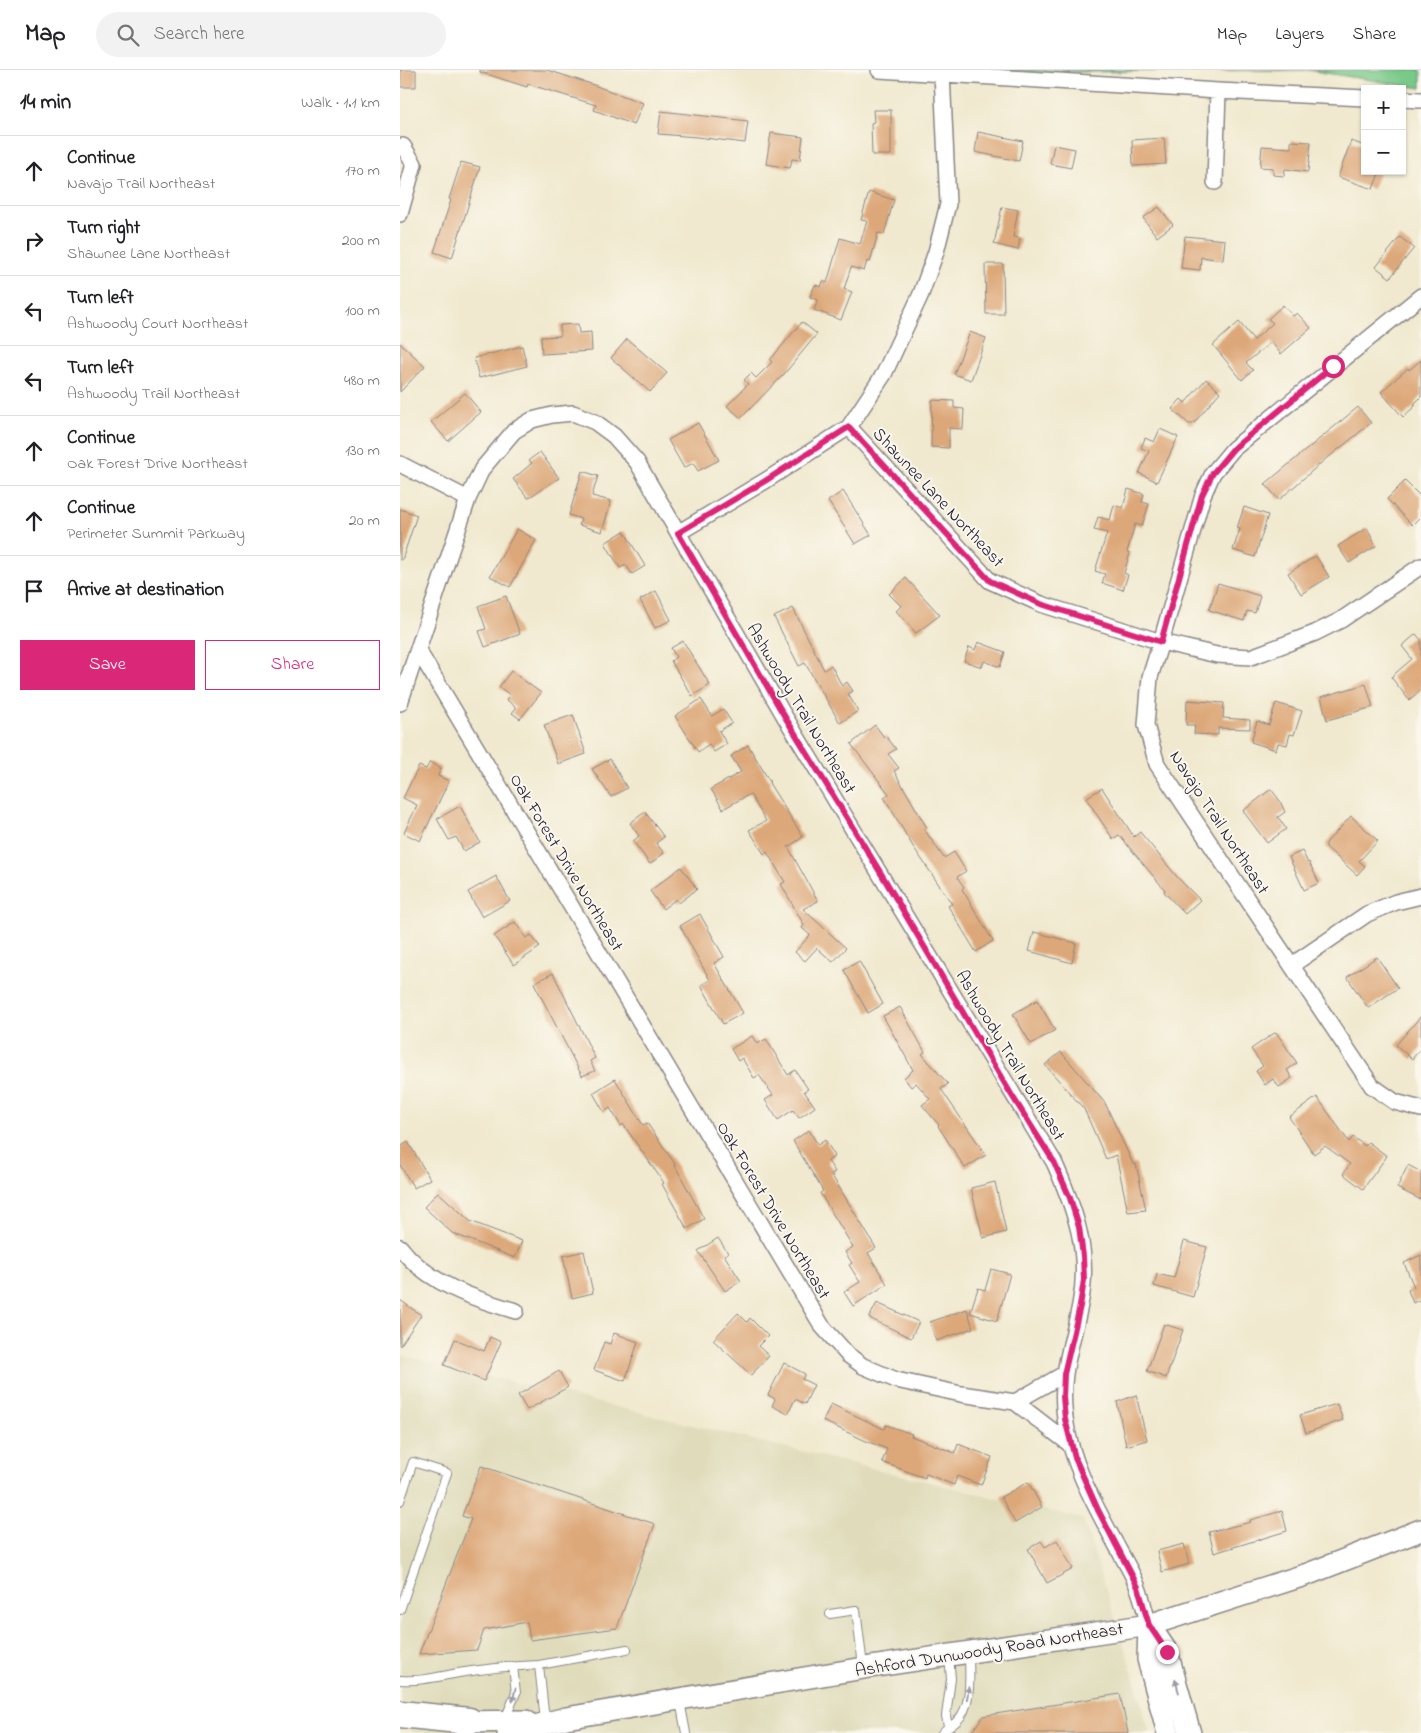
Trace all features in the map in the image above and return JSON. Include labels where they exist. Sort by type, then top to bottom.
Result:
[{"type":"highway","points":[[400,1714],[469,1721]]},
{"type":"main road","name":"Ashford Dunwoody Road Northeast","points":[[400,1725],[469,1721],[505,1727],[546,1723],[864,1668],[1149,1625],[1308,1574],[1421,1530]]},
{"type":"main road","points":[[1149,1625],[1148,1659],[1168,1733]]},
{"type":"main road","points":[[1149,1625],[1167,1652],[1190,1733]]},
{"type":"street","points":[[879,70],[1361,98]]},
{"type":"street","points":[[678,533],[765,481],[849,427],[888,365],[921,294],[948,204],[942,73]]},
{"type":"street","points":[[1215,182],[1218,91]]},
{"type":"street","points":[[1406,99],[1421,100]]},
{"type":"street","points":[[400,214],[414,164],[403,146]]},
{"type":"street","name":"Navajo Trail Northeast","points":[[1421,296],[1233,449],[1213,473],[1202,495],[1150,677],[1146,725],[1157,764],[1372,1086],[1395,1102],[1421,1109]]},
{"type":"street","name":"Ashwoody Trail Northeast","points":[[400,703],[468,499],[482,470],[514,431],[532,420],[552,415],[573,413],[595,422],[614,436],[637,462],[785,717],[885,880],[1011,1094],[1054,1162],[1070,1198],[1079,1227],[1083,1256],[1084,1280],[1080,1306],[1064,1374]]},
{"type":"street","name":"Shawnee Lane Northeast","points":[[849,427],[990,581],[1041,604],[1161,642],[1217,654],[1251,657],[1314,634],[1341,620],[1421,566]]},
{"type":"street","points":[[400,464],[468,499]]},
{"type":"street","name":"Oak Forest Drive Northeast","points":[[418,650],[822,1326],[848,1355],[863,1366],[896,1380],[961,1394],[1015,1402]]},
{"type":"street","points":[[1292,965],[1366,914],[1396,902],[1421,896]]},
{"type":"street","points":[[400,1247],[408,1258],[447,1286],[484,1302],[516,1311]]},
{"type":"street","points":[[1064,1374],[1015,1402],[1072,1445]]},
{"type":"street","points":[[1064,1374],[1063,1397],[1065,1419],[1075,1458],[1098,1510],[1138,1587],[1149,1625]]},
{"type":"lane","points":[[400,1501],[413,1462],[447,1473],[400,1610]]},
{"type":"lane","points":[[830,1614],[856,1610],[864,1668]]},
{"type":"lane","points":[[400,1680],[411,1681],[513,1666],[539,1665],[627,1649]]},
{"type":"lane","points":[[948,1726],[946,1716],[951,1679],[959,1654]]},
{"type":"lane","points":[[942,1733],[948,1726],[957,1722],[964,1711],[970,1688],[959,1654]]},
{"type":"lane","points":[[539,1665],[546,1723]]},
{"type":"lane","points":[[505,1727],[516,1693],[513,1666]]},
{"type":"lane","points":[[680,1700],[686,1733]]},
{"type":"shaded area","points":[[400,1355],[1083,1519],[1150,1733],[412,1733],[400,1712]]},
{"type":"green space","points":[[957,70],[1307,70],[975,73]]},
{"type":"green space","points":[[1307,70],[1421,70],[1421,88]]},
{"type":"building","points":[[400,70],[416,70],[416,87],[400,87]]},
{"type":"building","points":[[480,70],[547,70],[643,103],[634,125],[594,110],[596,105],[528,84],[527,87],[480,72]]},
{"type":"building","points":[[873,110],[891,110],[891,155],[872,155],[871,123],[874,122]]},
{"type":"building","points":[[661,111],[748,121],[745,143],[658,134]]},
{"type":"building","points":[[978,132],[1023,141],[1019,161],[975,152]]},
{"type":"building","points":[[771,133],[803,137],[800,160],[792,159],[790,168],[766,164]]},
{"type":"building","points":[[1164,138],[1166,164],[1133,166],[1132,140]]},
{"type":"building","points":[[1291,141],[1311,142],[1308,172],[1285,169],[1284,176],[1273,175],[1273,168],[1260,167],[1262,146],[1291,148]]},
{"type":"building","points":[[1351,141],[1361,145],[1361,175],[1378,175],[1373,189],[1338,177]]},
{"type":"building","points":[[1054,145],[1075,149],[1071,168],[1050,164]]},
{"type":"building","points":[[461,162],[480,167],[452,258],[434,252]]},
{"type":"building","points":[[869,192],[894,200],[884,234],[878,233],[870,262],[867,261],[864,271],[851,267],[844,289],[852,292],[841,320],[814,310],[818,300],[810,297],[815,285],[821,287],[823,281],[827,283],[840,238],[860,244],[867,221],[861,220]]},
{"type":"building","points":[[1002,207],[1018,210],[1013,237],[1020,238],[1018,250],[994,244]]},
{"type":"building","points":[[1159,207],[1173,225],[1157,237],[1143,218]]},
{"type":"building","points":[[1185,236],[1225,240],[1223,260],[1201,257],[1200,270],[1181,268]]},
{"type":"building","points":[[1400,237],[1414,248],[1390,278],[1376,267]]},
{"type":"building","points":[[985,264],[1003,264],[1004,314],[986,314]]},
{"type":"building","points":[[1283,305],[1293,316],[1297,313],[1311,328],[1281,354],[1271,342],[1246,363],[1253,370],[1242,380],[1213,345],[1239,322],[1254,340],[1273,323],[1268,319]]},
{"type":"building","points":[[802,322],[817,334],[785,373],[741,418],[727,406],[748,384],[744,380],[751,373],[756,378],[772,362],[770,360]]},
{"type":"building","points":[[578,324],[579,333],[591,332],[592,351],[542,354],[541,337],[560,336],[560,325]]},
{"type":"building","points":[[970,332],[986,338],[971,380],[954,374]]},
{"type":"building","points":[[627,339],[667,373],[650,392],[611,358]]},
{"type":"building","points":[[400,343],[425,366],[400,392]]},
{"type":"building","points":[[522,346],[527,366],[479,378],[474,358]]},
{"type":"building","points":[[1421,360],[1421,397],[1414,404],[1416,405],[1403,417],[1381,392],[1408,368],[1409,370]]},
{"type":"building","points":[[1206,379],[1220,392],[1193,424],[1189,424],[1172,409],[1181,399],[1185,403]]},
{"type":"building","points":[[465,393],[481,412],[448,441],[431,422]]},
{"type":"building","points":[[932,400],[954,401],[954,408],[964,409],[963,429],[949,428],[949,448],[931,447]]},
{"type":"building","points":[[1358,407],[1371,423],[1329,456],[1279,500],[1265,484]]},
{"type":"building","points":[[698,423],[719,460],[698,471],[693,463],[684,468],[668,440]]},
{"type":"building","points":[[1160,429],[1178,437],[1157,482],[1139,473],[1149,451],[1141,448],[1145,438],[1154,442]]},
{"type":"building","points":[[540,452],[559,478],[528,498],[513,479],[532,463],[529,460]]},
{"type":"building","points":[[582,471],[598,476],[592,496],[611,501],[602,532],[579,525],[581,519],[569,515]]},
{"type":"building","points":[[1405,481],[1421,497],[1421,516],[1412,525],[1387,499]]},
{"type":"building","points":[[1128,489],[1144,494],[1142,502],[1149,504],[1142,526],[1135,524],[1127,552],[1130,553],[1124,573],[1128,575],[1123,590],[1102,583],[1105,574],[1095,571],[1107,533],[1094,530],[1098,517],[1110,520],[1114,505],[1123,508]]},
{"type":"building","points":[[843,491],[871,535],[855,544],[828,501]]},
{"type":"building","points":[[1244,507],[1268,515],[1255,557],[1233,550],[1240,529],[1237,528]]},
{"type":"building","points":[[400,509],[417,515],[402,560],[400,560]]},
{"type":"building","points":[[1367,528],[1376,546],[1349,563],[1338,546]]},
{"type":"building","points":[[517,529],[536,540],[510,587],[490,576]]},
{"type":"building","points":[[624,531],[645,566],[632,574],[626,565],[620,568],[605,543]]},
{"type":"building","points":[[1316,556],[1329,577],[1301,594],[1288,573]]},
{"type":"building","points":[[906,578],[940,615],[916,633],[896,611],[901,606],[889,594]]},
{"type":"building","points":[[1218,583],[1260,596],[1255,613],[1247,611],[1244,621],[1209,610]]},
{"type":"building","points":[[656,591],[671,620],[655,628],[640,600]]},
{"type":"building","points":[[506,596],[520,634],[485,647],[479,631],[486,629],[478,606]]},
{"type":"building","points":[[793,608],[824,670],[831,665],[842,686],[847,682],[853,691],[848,694],[858,711],[840,723],[805,663],[799,666],[774,617]]},
{"type":"building","points":[[1416,634],[1421,640],[1421,690],[1409,700],[1391,677],[1412,659],[1402,646]]},
{"type":"building","points":[[683,641],[710,685],[692,696],[671,661],[676,657],[671,648]]},
{"type":"building","points":[[978,642],[1005,652],[1000,667],[984,661],[982,667],[964,661],[969,647],[975,650]]},
{"type":"building","points":[[511,671],[541,693],[520,719],[512,713],[516,708],[506,699],[510,695],[499,687]]},
{"type":"building","points":[[1366,684],[1373,707],[1327,720],[1321,697]]},
{"type":"building","points":[[701,699],[712,716],[723,709],[732,723],[719,731],[727,744],[714,752],[709,744],[698,752],[675,716]]},
{"type":"building","points":[[1187,700],[1224,703],[1223,718],[1250,720],[1250,729],[1218,728],[1218,735],[1194,734],[1195,725],[1186,725]]},
{"type":"building","points":[[1276,703],[1302,711],[1294,735],[1290,734],[1287,745],[1278,743],[1276,750],[1251,742],[1257,721],[1269,725]]},
{"type":"building","points":[[573,715],[586,754],[558,764],[544,725]]},
{"type":"building","points":[[875,725],[896,749],[888,754],[899,768],[894,771],[927,828],[924,829],[944,858],[954,852],[966,871],[957,877],[964,887],[962,889],[993,941],[976,952],[948,906],[952,904],[912,845],[884,797],[889,794],[851,744]]},
{"type":"building","points":[[748,745],[803,837],[788,847],[818,901],[803,909],[846,948],[833,962],[817,948],[805,961],[795,952],[810,935],[802,928],[804,925],[781,884],[785,882],[767,852],[764,854],[749,830],[766,821],[750,794],[723,809],[711,789],[741,772],[731,756]]},
{"type":"building","points":[[610,759],[627,788],[611,797],[592,769]]},
{"type":"building","points":[[430,762],[441,768],[438,776],[449,781],[420,841],[404,833],[417,805],[403,798],[419,766],[426,769]]},
{"type":"building","points":[[1102,788],[1134,837],[1140,832],[1178,878],[1200,900],[1185,914],[1164,892],[1165,890],[1119,835],[1113,839],[1086,798]]},
{"type":"building","points":[[1271,789],[1285,812],[1278,817],[1286,829],[1267,843],[1243,811]]},
{"type":"building","points":[[460,806],[480,842],[464,851],[456,837],[449,840],[437,819]]},
{"type":"building","points":[[645,812],[664,837],[656,843],[664,853],[650,864],[633,841],[639,836],[630,823]]},
{"type":"building","points":[[1351,816],[1378,841],[1359,861],[1365,866],[1357,875],[1326,847],[1326,843]]},
{"type":"building","points":[[1302,851],[1319,883],[1304,890],[1289,857]]},
{"type":"building","points":[[681,867],[697,889],[679,903],[676,899],[663,909],[650,891]]},
{"type":"building","points":[[496,876],[510,901],[482,917],[468,892]]},
{"type":"building","points":[[700,914],[724,957],[714,963],[743,1013],[723,1024],[701,985],[710,980],[680,926]]},
{"type":"building","points":[[515,922],[526,938],[531,935],[540,947],[514,965],[494,936]]},
{"type":"building","points":[[1034,932],[1076,943],[1072,963],[1029,951]]},
{"type":"building","points":[[1377,957],[1398,988],[1368,1008],[1347,977]]},
{"type":"building","points":[[859,961],[883,1004],[868,1013],[844,970]]},
{"type":"building","points":[[553,973],[595,1058],[590,1061],[595,1071],[582,1076],[534,983]]},
{"type":"building","points":[[1037,1000],[1055,1030],[1031,1044],[1013,1014]]},
{"type":"building","points":[[900,1007],[925,1052],[922,1054],[948,1084],[941,1089],[986,1155],[965,1168],[939,1125],[922,1105],[930,1099],[916,1083],[911,1087],[904,1078],[913,1070],[883,1016]]},
{"type":"building","points":[[1421,1016],[1421,1048],[1412,1059],[1396,1045]]},
{"type":"building","points":[[1276,1032],[1297,1063],[1287,1070],[1292,1078],[1279,1087],[1273,1079],[1265,1085],[1256,1071],[1263,1066],[1251,1049]]},
{"type":"building","points":[[752,1036],[757,1044],[766,1039],[788,1075],[795,1070],[808,1089],[804,1091],[815,1107],[799,1118],[793,1110],[778,1120],[765,1100],[773,1095],[759,1075],[754,1078],[742,1058],[738,1061],[731,1049]]},
{"type":"building","points":[[1061,1052],[1105,1103],[1133,1164],[1136,1164],[1146,1210],[1128,1212],[1116,1155],[1106,1159],[1084,1109],[1045,1065]]},
{"type":"building","points":[[615,1079],[643,1125],[647,1123],[675,1164],[704,1219],[687,1229],[662,1184],[664,1183],[623,1124],[621,1126],[610,1108],[604,1112],[593,1093]]},
{"type":"building","points":[[1317,1097],[1349,1142],[1353,1137],[1365,1146],[1368,1142],[1387,1156],[1363,1189],[1343,1174],[1350,1164],[1325,1146],[1314,1154],[1289,1117]]},
{"type":"building","points":[[809,1130],[818,1145],[825,1140],[835,1156],[828,1161],[835,1172],[831,1174],[876,1248],[868,1253],[887,1284],[853,1306],[844,1292],[860,1282],[849,1265],[852,1263],[845,1252],[853,1247],[820,1193],[823,1191],[793,1141]]},
{"type":"building","points":[[408,1142],[430,1179],[414,1188],[400,1165],[400,1147]]},
{"type":"building","points":[[1408,1165],[1421,1172],[1421,1200],[1397,1188]]},
{"type":"building","points":[[995,1182],[1006,1232],[983,1238],[971,1188]]},
{"type":"building","points":[[438,1192],[470,1221],[522,1241],[515,1258],[452,1233],[424,1207]]},
{"type":"building","points":[[718,1238],[728,1253],[724,1255],[741,1281],[725,1291],[698,1251]]},
{"type":"building","points":[[1184,1241],[1207,1247],[1193,1297],[1154,1286],[1157,1274],[1174,1278]]},
{"type":"building","points":[[584,1251],[593,1293],[572,1298],[563,1256]]},
{"type":"building","points":[[1421,1255],[1421,1303],[1419,1300],[1413,1303],[1408,1290],[1414,1287],[1404,1263]]},
{"type":"building","points":[[991,1269],[1010,1274],[997,1321],[970,1313],[978,1288],[985,1290]]},
{"type":"building","points":[[400,1300],[421,1315],[400,1346]]},
{"type":"building","points":[[877,1303],[919,1322],[911,1338],[869,1318]]},
{"type":"building","points":[[967,1309],[973,1328],[936,1341],[930,1322]]},
{"type":"building","points":[[738,1313],[747,1322],[750,1318],[768,1336],[758,1346],[769,1356],[751,1375],[713,1340]]},
{"type":"building","points":[[1164,1324],[1183,1330],[1166,1378],[1147,1371]]},
{"type":"building","points":[[614,1333],[638,1342],[625,1381],[594,1370],[604,1342],[610,1344]]},
{"type":"building","points":[[490,1337],[501,1342],[484,1381],[444,1365],[455,1339],[484,1351]]},
{"type":"building","points":[[784,1363],[805,1374],[802,1379],[814,1385],[805,1404],[795,1399],[788,1414],[772,1406],[775,1399],[768,1395]]},
{"type":"building","points":[[559,1371],[568,1387],[527,1410],[518,1395]]},
{"type":"building","points":[[1136,1395],[1147,1440],[1126,1446],[1117,1402]]},
{"type":"building","points":[[831,1404],[884,1429],[886,1425],[955,1453],[958,1444],[992,1457],[981,1485],[957,1476],[954,1485],[926,1474],[925,1478],[882,1462],[887,1449],[823,1421]]},
{"type":"building","points":[[1337,1404],[1343,1420],[1306,1433],[1300,1415]]},
{"type":"building","points":[[481,1466],[655,1524],[617,1628],[530,1640],[527,1622],[484,1630],[477,1650],[419,1654],[471,1519],[462,1516]]},
{"type":"building","points":[[1028,1482],[1042,1507],[1015,1523],[1001,1497]]},
{"type":"building","points":[[1282,1511],[1287,1531],[1214,1553],[1209,1532],[1251,1522],[1250,1520]]},
{"type":"building","points":[[1057,1540],[1073,1569],[1047,1583],[1028,1549],[1041,1541],[1045,1547]]},
{"type":"building","points":[[1184,1544],[1189,1564],[1162,1572],[1157,1551]]},
{"type":"building","points":[[1120,1694],[1128,1733],[971,1733],[983,1716]]},
{"type":"route","points":[[1167,1652],[1149,1625],[1138,1587],[1098,1510],[1075,1458],[1065,1419],[1063,1397],[1064,1374],[1084,1280],[1079,1227],[1070,1198],[1054,1162],[1011,1094],[885,880],[785,717],[678,533],[765,481],[849,427],[990,581],[1041,604],[1161,642],[1202,495],[1213,473],[1233,449],[1333,366]]}]
